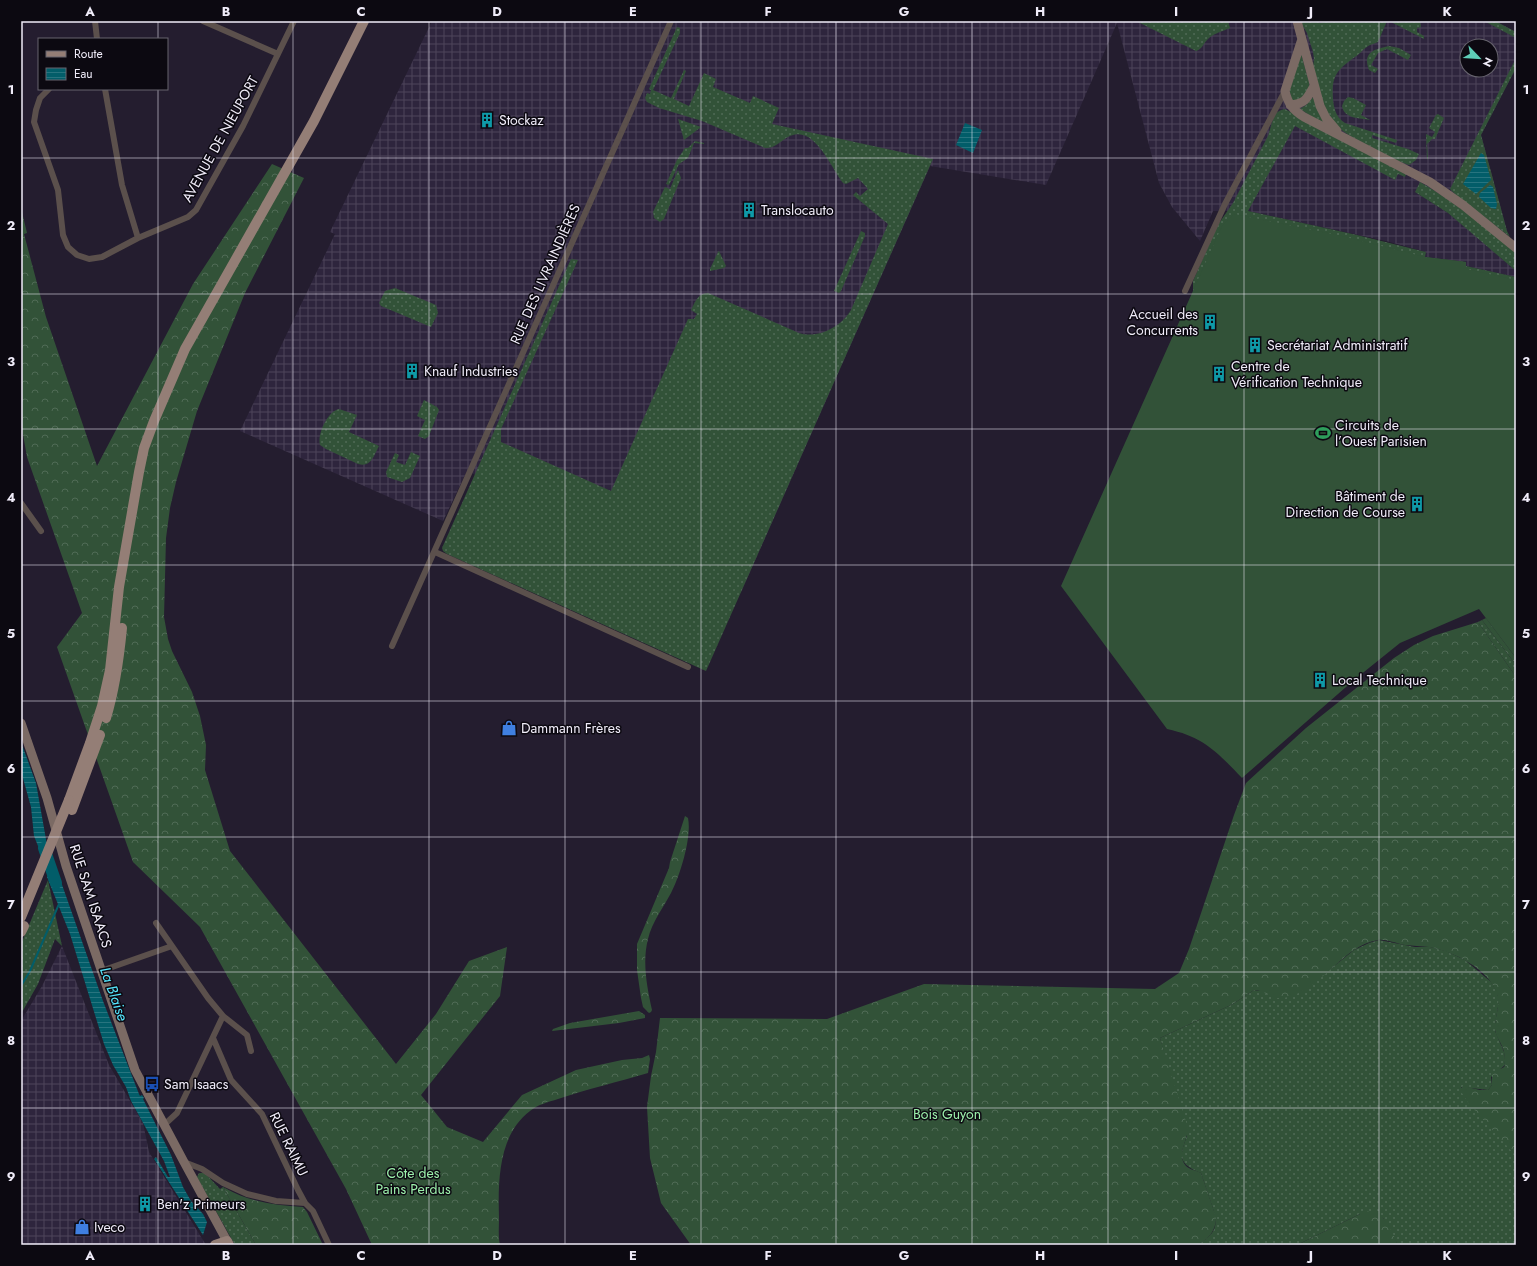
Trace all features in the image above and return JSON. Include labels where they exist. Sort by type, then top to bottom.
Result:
[{"type":"main road","points":[[22,923],[69,800],[102,706],[110,670],[119,587],[131,518],[144,448],[154,421],[185,349],[314,121],[364,21]]},
{"type":"main road","points":[[1297,21],[1320,106],[1326,118],[1341,134]]},
{"type":"main road","points":[[1302,39],[1285,91],[1290,105],[1298,113],[1341,134],[1436,186],[1463,205],[1516,248]]},
{"type":"main road","points":[[1290,105],[1299,104],[1304,101],[1314,86]]},
{"type":"main road","points":[[22,923],[72,810],[94,755],[111,700],[118,667],[126,595],[131,518]]},
{"type":"main road","name":"RUE SAM ISAACS","points":[[21,723],[47,798],[66,866],[100,971],[135,1070],[228,1243]]},
{"type":"main road","points":[[215,1245],[228,1243]]},
{"type":"street","points":[[95,21],[97,38]]},
{"type":"street","points":[[203,21],[278,54]]},
{"type":"street","name":"AVENUE DE NIEUPORT","points":[[48,90],[40,98],[34,122],[58,190],[63,235],[68,247],[77,255],[89,259],[102,258],[138,238],[188,217],[196,210],[243,126],[294,21]]},
{"type":"street","name":"RUE DES LIVRAINDIÈRES","points":[[392,646],[671,21]]},
{"type":"street","points":[[105,90],[122,185],[138,238]]},
{"type":"street","points":[[1185,291],[1225,204],[1285,91]]},
{"type":"street","points":[[21,503],[41,531]]},
{"type":"street","points":[[435,552],[688,667]]},
{"type":"street","points":[[156,922],[208,998],[223,1016],[247,1035],[251,1051]]},
{"type":"street","points":[[100,971],[172,946]]},
{"type":"street","points":[[164,1125],[177,1113],[223,1016]]},
{"type":"street","name":"RUE RAIMU","points":[[213,1038],[231,1080],[262,1114],[305,1203],[313,1211],[329,1245]]},
{"type":"street","points":[[184,1162],[202,1169],[223,1183],[246,1194],[276,1201],[305,1203]]},
{"type":"shaded area","points":[[432,21],[1495,21],[1516,32],[1516,68],[1481,135],[1507,231],[1450,200],[1415,192],[1448,213],[1469,230],[1516,271],[1516,277],[1466,266],[1466,262],[1425,257],[1426,252],[1386,241],[1248,211],[1213,211],[1200,241],[1172,207],[1159,183],[1117,23],[1046,185],[930,166],[741,592],[467,471],[443,521],[240,431],[335,234],[330,232]]},
{"type":"shaded area","points":[[62,946],[109,1065],[143,1123],[149,1152],[206,1245],[21,1245],[21,1021],[42,986]]},
{"type":"green space","points":[[1136,21],[1228,21],[1230,28],[1211,36],[1200,49],[1196,51]]},
{"type":"green space","points":[[1300,21],[1318,21],[1319,23],[1329,21],[1387,21],[1378,42],[1366,48],[1336,74],[1333,85],[1334,106],[1336,112],[1345,123],[1397,140],[1396,143],[1372,135],[1372,138],[1419,154],[1416,160],[1409,165],[1398,161],[1350,136],[1336,126],[1326,112],[1313,67],[1313,52],[1307,33]]},
{"type":"green space","points":[[1389,21],[1420,21],[1421,27],[1417,28],[1417,32],[1424,36],[1424,39]]},
{"type":"green space","points":[[1484,21],[1495,21],[1516,32],[1516,38]]},
{"type":"green space","points":[[677,27],[680,28],[680,33],[653,90],[671,98],[684,70],[686,71],[674,99],[689,106],[704,73],[716,79],[713,87],[750,103],[753,96],[779,108],[772,124],[933,159],[706,671],[447,554],[442,548],[571,259],[578,260],[501,429],[501,442],[611,491],[688,319],[694,319],[697,314],[691,310],[699,296],[708,293],[799,333],[806,334],[821,333],[828,330],[841,322],[851,310],[888,224],[853,195],[856,192],[860,196],[868,189],[858,178],[846,184],[843,183],[815,142],[807,137],[799,134],[790,136],[775,146],[765,148],[702,121],[659,108],[647,102],[645,98],[647,93],[650,94],[651,90],[649,89]]},
{"type":"green space","points":[[1389,46],[1399,48],[1411,55],[1408,60],[1387,49],[1378,53],[1371,65],[1378,69],[1375,73],[1369,70],[1367,59],[1371,52],[1379,48]]},
{"type":"green space","points":[[1301,53],[1309,82],[1309,88],[1301,99],[1294,101],[1292,100],[1289,89]]},
{"type":"green space","points":[[1516,58],[1516,68],[1481,135],[1507,231],[1510,237],[1450,189]]},
{"type":"green space","points":[[1314,96],[1325,125],[1300,109]]},
{"type":"green space","points":[[1348,97],[1366,105],[1361,115],[1370,120],[1349,116],[1343,110],[1342,106]]},
{"type":"green space","points":[[1285,109],[1406,174],[1405,177],[1398,174],[1395,180],[1295,126],[1248,211],[1357,235],[1426,252],[1425,257],[1466,262],[1466,266],[1516,277],[1516,336],[1193,291],[1193,281],[1217,226],[1233,203],[1268,136],[1276,113]]},
{"type":"green space","points":[[1438,114],[1444,118],[1435,139],[1432,139],[1427,144],[1427,160],[1426,134],[1432,137],[1435,132],[1429,128]]},
{"type":"green space","points":[[678,119],[701,127],[684,140]]},
{"type":"green space","points":[[695,141],[704,144],[694,143],[688,158],[679,164],[669,185],[666,184],[677,160],[685,148],[688,148]]},
{"type":"green space","name":"Côte des Pains Perdus","points":[[272,164],[304,178],[245,293],[197,411],[176,482],[170,508],[166,538],[164,617],[168,639],[172,651],[192,692],[200,716],[206,745],[205,770],[230,851],[396,1064],[436,1014],[469,961],[507,947],[500,996],[421,1095],[447,1127],[483,1142],[522,1095],[576,1070],[622,1060],[642,1058],[649,1055],[650,1059],[648,1073],[543,1104],[530,1111],[519,1121],[506,1146],[502,1160],[499,1189],[500,1245],[372,1245],[346,1189],[200,927],[133,862],[57,647],[82,613],[27,457],[21,423],[21,208],[27,233],[24,234],[46,317],[97,466],[193,284]]},
{"type":"green space","points":[[678,170],[681,178],[664,219],[660,222],[654,218],[653,212],[665,187],[670,189]]},
{"type":"green space","points":[[1420,182],[1470,215],[1516,253],[1516,271],[1448,213],[1415,192]]},
{"type":"green space","name":"Circuits de l’Ouest Parisien","points":[[1234,214],[1342,236],[1425,257],[1466,262],[1466,269],[1516,280],[1516,658],[1479,609],[1400,643],[1354,680],[1242,778],[1225,760],[1200,741],[1180,732],[1167,729],[1061,586],[1222,226]]},
{"type":"green space","points":[[861,231],[865,233],[865,236],[841,291],[839,293],[834,291]]},
{"type":"green space","points":[[719,251],[726,266],[724,268],[710,271],[710,269]]},
{"type":"green space","points":[[395,288],[436,305],[438,313],[431,327],[381,306],[379,303],[385,291]]},
{"type":"green space","points":[[424,400],[437,407],[439,410],[429,436],[425,439],[418,436],[425,420],[417,416]]},
{"type":"green space","points":[[339,409],[357,415],[349,432],[379,446],[372,460],[366,464],[358,464],[320,445],[320,435],[327,418]]},
{"type":"green space","points":[[411,452],[420,456],[410,478],[402,482],[387,477],[386,472],[395,453],[399,455],[396,462],[405,465]]},
{"type":"green space","points":[[1486,618],[1516,658],[1516,665],[1482,620]]},
{"type":"green space","points":[[1482,620],[1516,665],[1516,677],[1478,622]]},
{"type":"green space","name":"Bois Guyon","points":[[1478,622],[1516,677],[1516,1156],[1469,1104],[1460,1090],[1463,1086],[1480,1090],[1488,1090],[1492,1085],[1492,1075],[1496,1070],[1505,1066],[1504,1050],[1495,1030],[1498,998],[1493,985],[1478,969],[1459,957],[1449,953],[1429,947],[1405,945],[1385,940],[1378,940],[1365,944],[1353,951],[1308,988],[1296,995],[1278,998],[1258,990],[1254,990],[1233,1004],[1160,1038],[1188,1128],[1188,1133],[1182,1152],[1183,1162],[1186,1166],[1201,1173],[1216,1217],[1215,1227],[1211,1234],[1197,1245],[691,1245],[661,1203],[650,1158],[647,1107],[660,1018],[827,1019],[924,984],[1155,989],[1179,973],[1189,949],[1246,783],[1306,728],[1394,658],[1414,645],[1433,636]]},
{"type":"green space","points":[[685,816],[688,818],[689,826],[687,846],[681,867],[671,893],[652,927],[646,948],[645,966],[652,1010],[649,1013],[643,1007],[641,998],[637,970],[637,944],[669,868]]},
{"type":"green space","points":[[48,880],[62,946],[55,939],[38,984],[21,1014],[21,944]]},
{"type":"green space","points":[[1379,940],[1415,947],[1430,947],[1446,951],[1465,960],[1491,982],[1497,992],[1499,1001],[1495,1031],[1504,1052],[1505,1065],[1491,1077],[1492,1085],[1488,1090],[1461,1087],[1516,1156],[1516,1245],[1398,1245],[1383,1218],[1360,1214],[1297,1245],[1197,1245],[1210,1236],[1213,1231],[1215,1226],[1215,1214],[1201,1173],[1193,1170],[1184,1163],[1182,1159],[1187,1136],[1160,1038],[1233,1004],[1254,990],[1260,991],[1317,980],[1354,950]]},
{"type":"green space","points":[[639,1011],[645,1015],[645,1018],[619,1023],[552,1031],[553,1029],[570,1023]]},
{"type":"green space","points":[[199,1173],[205,1173],[220,1189],[223,1187],[225,1188],[224,1189],[256,1245],[235,1245],[197,1177]]},
{"type":"green space","points":[[225,1188],[253,1200],[303,1207],[307,1212],[323,1245],[256,1245],[224,1189]]},
{"type":"green space","points":[[1369,1211],[1375,1212],[1384,1219],[1398,1245],[1297,1245],[1360,1214]]},
{"type":"water","points":[[965,123],[982,130],[973,153],[956,145]]},
{"type":"water","points":[[1481,153],[1484,155],[1491,180],[1476,194],[1463,184]]},
{"type":"water","points":[[1490,185],[1493,187],[1497,204],[1496,209],[1491,208],[1479,197],[1480,193]]},
{"type":"water","points":[[21,742],[36,783],[47,845],[42,856],[34,836],[31,807],[21,771]]},
{"type":"water","points":[[54,862],[103,1001],[139,1094],[144,1098],[143,1099],[171,1155],[183,1187],[191,1201],[203,1214],[207,1222],[203,1235],[154,1159],[156,1157],[168,1177],[170,1177],[164,1161],[131,1101],[126,1087],[113,1065],[104,1044],[70,934],[47,877]]},
{"type":"waterway","name":"La Blaise","points":[[44,848],[56,883]]},
{"type":"waterway","points":[[21,986],[30,971],[59,904]]},
{"type":"place","name":"Stockaz","points":[[487,120]]},
{"type":"place","name":"Translocauto","points":[[749,210]]},
{"type":"place","name":"Accueil des Concurrents","points":[[1210,322]]},
{"type":"place","name":"Secrétariat Administratif","points":[[1255,345]]},
{"type":"place","name":"Knauf Industries","points":[[412,371]]},
{"type":"place","name":"Centre de Vérification Technique","points":[[1219,374]]},
{"type":"place","name":"Circuits de l’Ouest Parisien","points":[[1323,433]]},
{"type":"place","name":"Bâtiment de Direction de Course","points":[[1417,504]]},
{"type":"place","name":"Local Technique","points":[[1320,680]]},
{"type":"place","name":"Dammann Frères","points":[[509,728]]},
{"type":"place","name":"Sam Isaacs","points":[[152,1084]]},
{"type":"place","name":"Ben'z Primeurs","points":[[145,1204]]},
{"type":"place","name":"Iveco","points":[[82,1227]]}]
